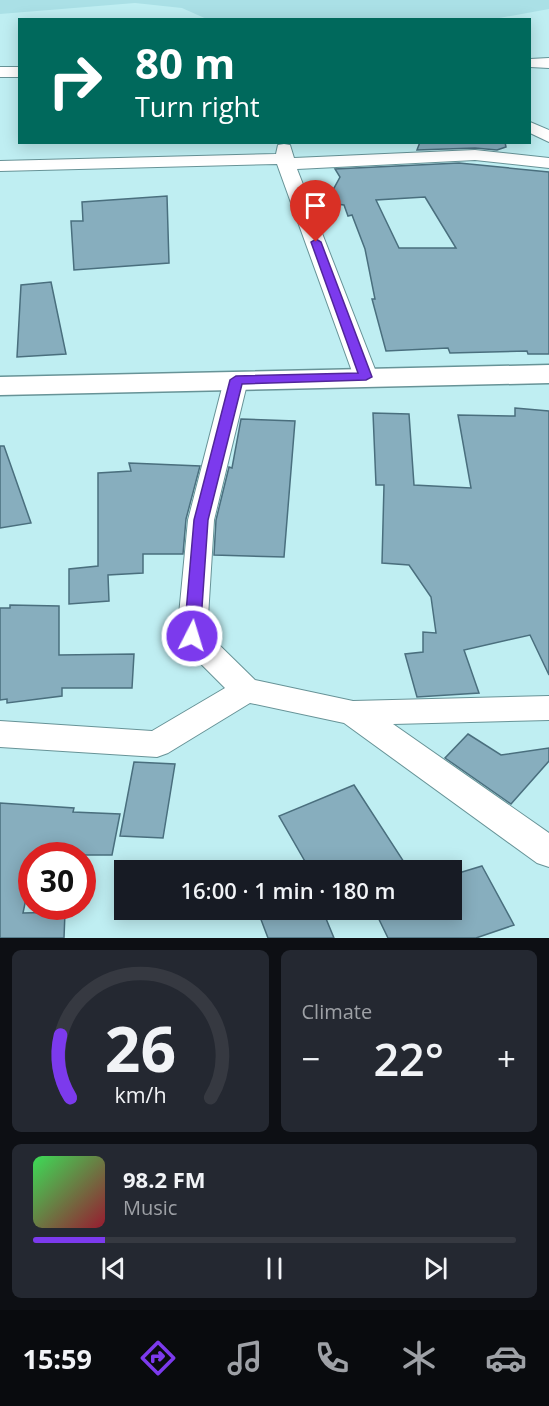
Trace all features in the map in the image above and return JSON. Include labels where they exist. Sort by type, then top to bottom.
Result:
[{"type":"main road","points":[[0,386],[549,374]]},
{"type":"street","points":[[531,63],[549,63]]},
{"type":"street","points":[[0,72],[18,72]]},
{"type":"street","points":[[531,128],[549,137]]},
{"type":"street","points":[[285,155],[366,377]]},
{"type":"street","points":[[0,166],[285,155],[397,157],[475,155],[549,163]]},
{"type":"street","points":[[236,380],[201,520],[192,636],[246,690],[353,713],[549,708]]},
{"type":"street","points":[[0,734],[157,744],[246,690]]},
{"type":"street","points":[[353,713],[549,852]]},
{"type":"shaded area","points":[[0,0],[549,0],[549,9],[499,18],[204,18],[182,8],[135,3],[0,14]]},
{"type":"building","points":[[419,144],[505,144],[506,147],[497,150],[475,148],[417,150]]},
{"type":"building","points":[[459,163],[549,172],[549,354],[528,354],[527,351],[450,353],[448,348],[386,351],[372,299],[375,299],[365,249],[352,215],[348,216],[344,205],[326,203],[340,177],[335,169]],"holes":[[[425,197],[456,248],[399,248],[376,200]]]},
{"type":"building","points":[[167,196],[169,263],[74,270],[71,221],[83,221],[82,202]]},
{"type":"building","points":[[51,282],[66,354],[17,357],[21,285]]},
{"type":"building","points":[[515,408],[549,411],[549,675],[530,635],[464,650],[479,693],[417,697],[405,654],[423,652],[423,632],[436,633],[431,597],[409,565],[382,563],[384,485],[376,485],[373,413],[409,414],[414,485],[471,488],[458,415],[515,416]]},
{"type":"building","points":[[241,419],[295,421],[284,557],[214,555],[216,520],[229,467],[232,468]]},
{"type":"building","points":[[0,446],[4,446],[31,523],[0,528]]},
{"type":"building","points":[[129,463],[200,466],[186,519],[183,554],[143,554],[143,573],[108,575],[109,601],[69,604],[69,569],[98,566],[98,473],[131,471]]},
{"type":"building","points":[[10,605],[59,606],[59,655],[134,654],[132,688],[62,688],[62,696],[7,703],[7,699],[0,700],[0,608],[10,608]]},
{"type":"building","points":[[468,734],[501,755],[549,748],[549,761],[511,804],[445,758]]},
{"type":"building","points":[[134,762],[175,764],[163,838],[120,836]]},
{"type":"building","points":[[354,785],[403,860],[304,860],[279,816]]},
{"type":"building","points":[[0,803],[74,808],[73,812],[120,814],[112,855],[96,855],[96,842],[18,842],[18,920],[65,920],[64,938],[0,938]]},
{"type":"building","points":[[482,866],[514,925],[476,938],[388,938],[379,920],[462,920],[462,872]]},
{"type":"building","points":[[261,920],[327,920],[334,938],[268,938]]},
{"type":"route","points":[[192,636],[201,520],[236,380],[366,377],[316,242]]}]
